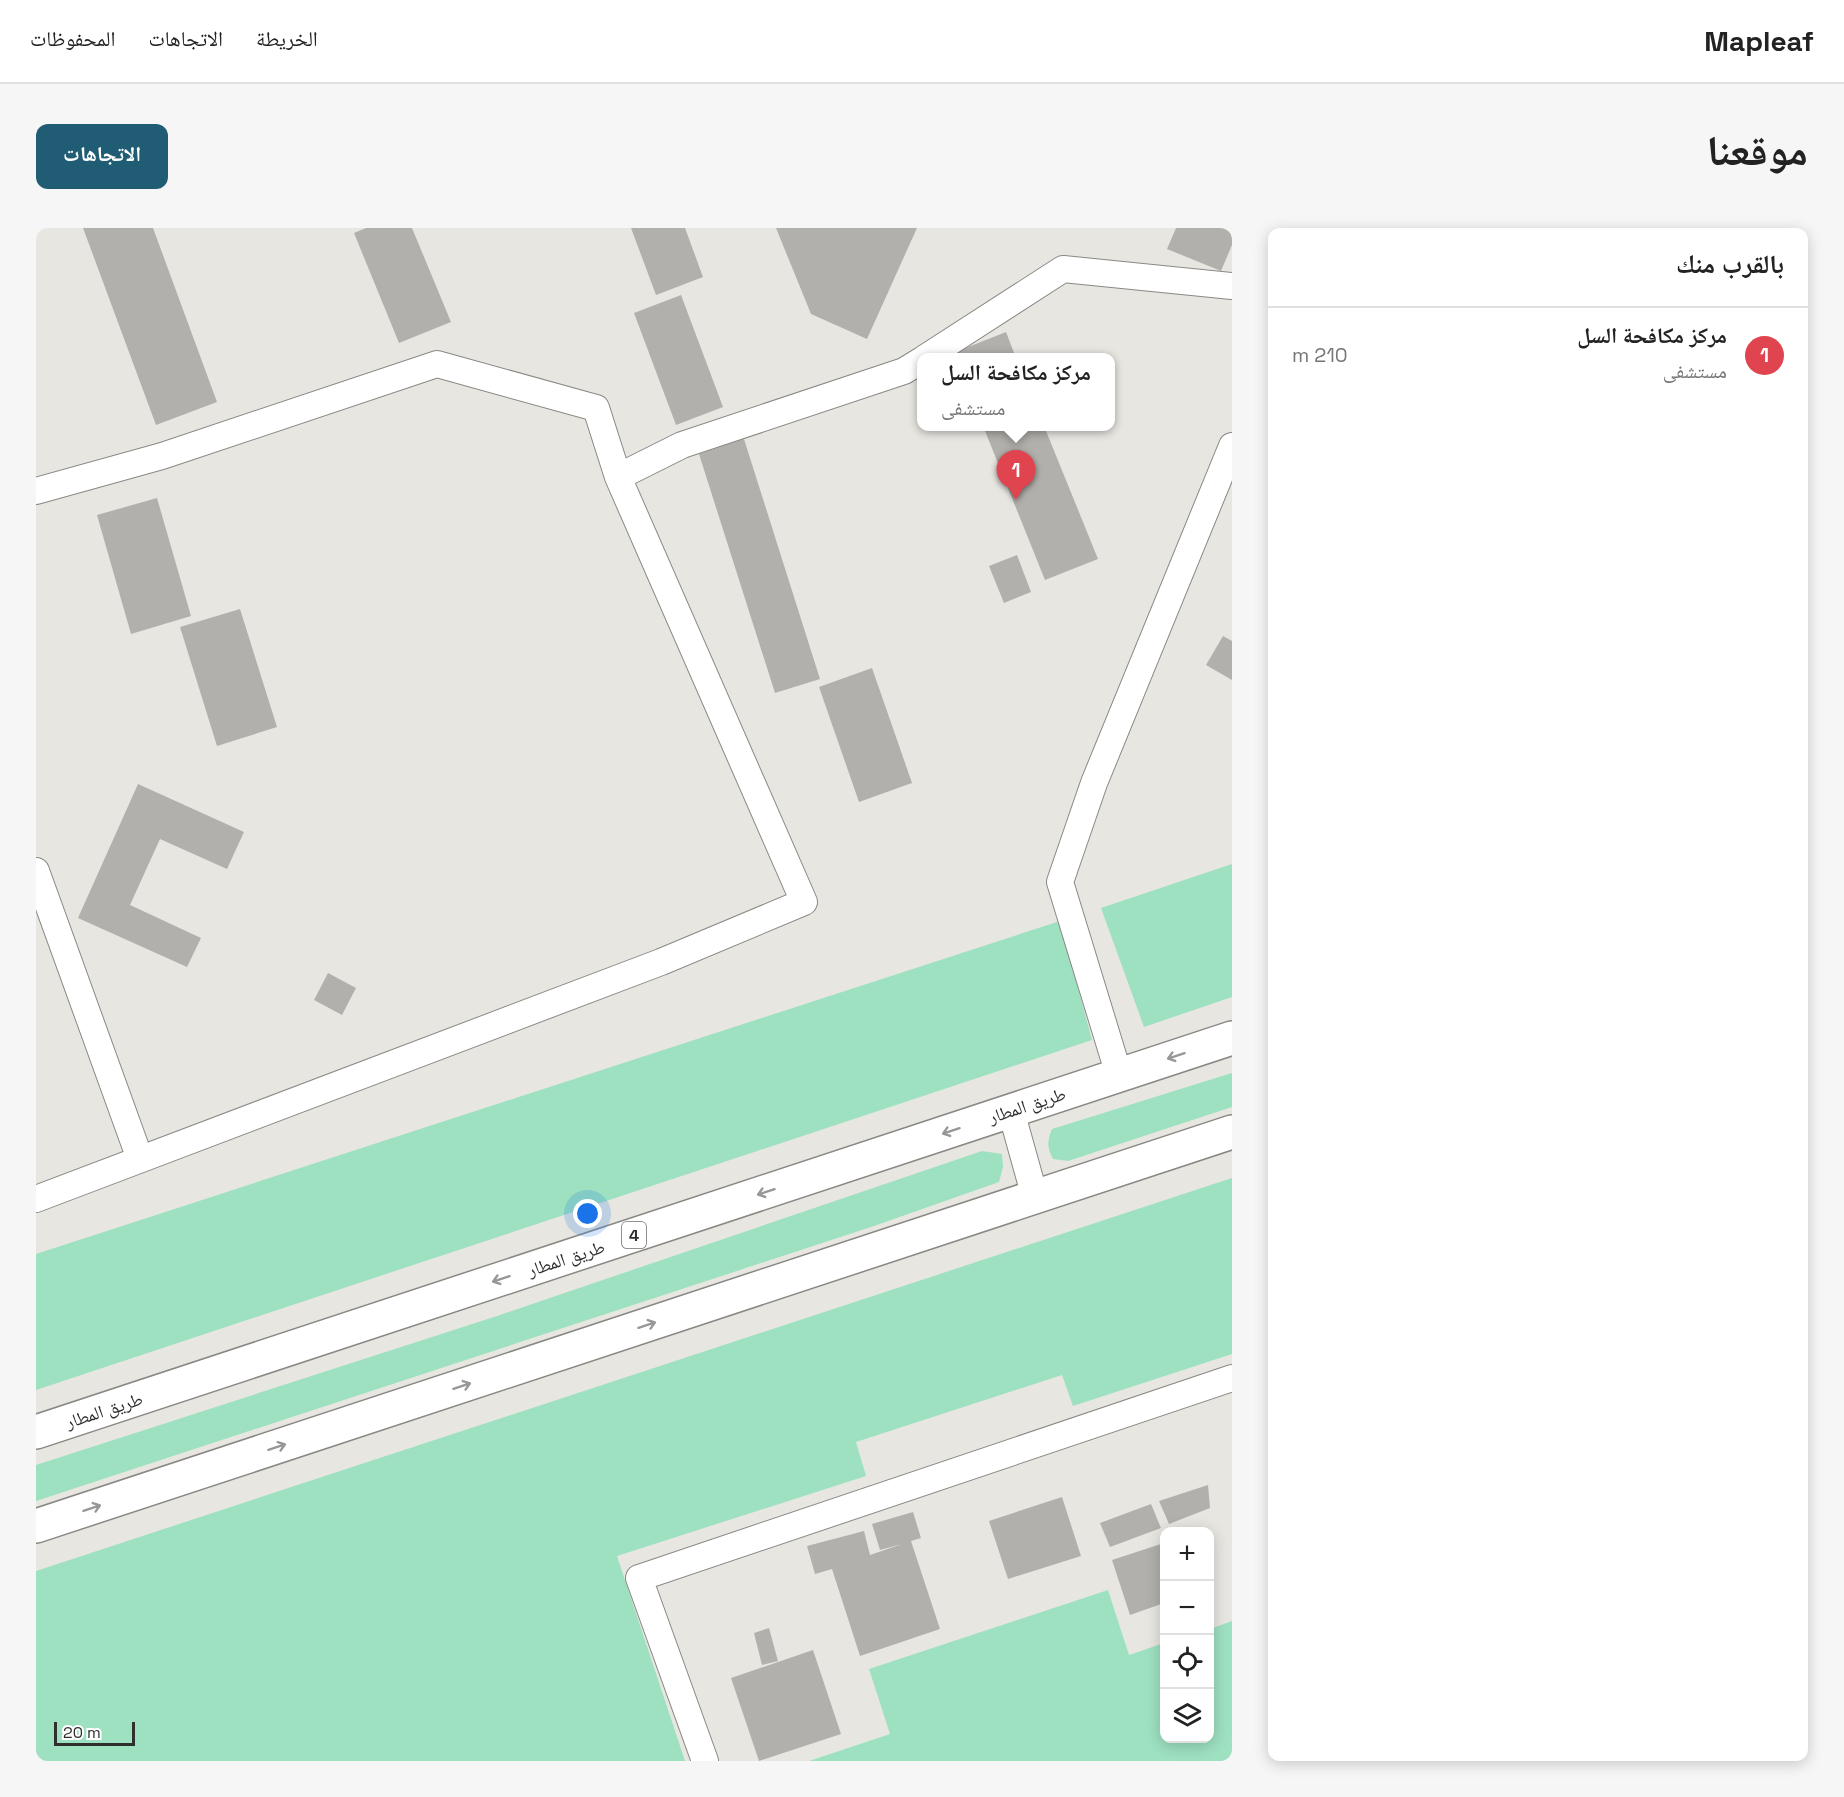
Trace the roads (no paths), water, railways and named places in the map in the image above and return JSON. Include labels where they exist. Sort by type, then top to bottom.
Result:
[{"type":"highway","name":"طريق المطار","points":[[36,1432],[1232,1038]]},
{"type":"highway","points":[[36,1526],[1232,1132]]},
{"type":"street","points":[[932,353],[1063,269],[1232,286]]},
{"type":"street","points":[[618,477],[682,445],[904,371],[917,363]]},
{"type":"street","points":[[36,491],[162,456],[437,364],[596,408],[618,477],[804,902],[661,962],[36,1199]]},
{"type":"street","points":[[1119,1075],[1060,882],[1094,783],[1232,446]]},
{"type":"street","points":[[36,871],[140,1160]]},
{"type":"street","points":[[1011,1111],[1035,1197]]},
{"type":"street","points":[[705,1761],[639,1578],[1232,1378]]},
{"type":"place","name":"مركز مكافحة السل","points":[[1016,500]]}]
